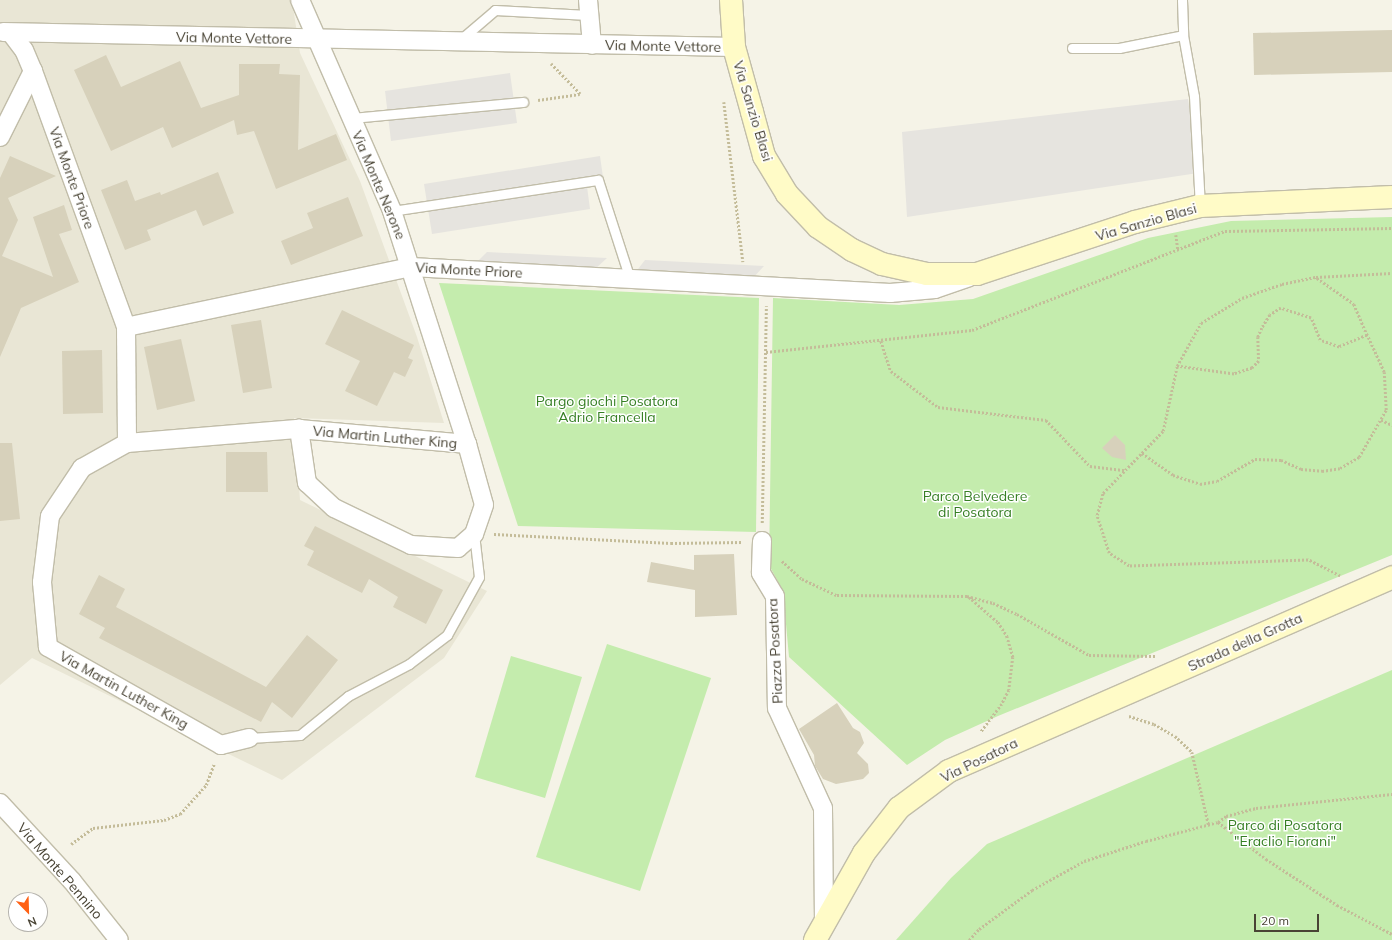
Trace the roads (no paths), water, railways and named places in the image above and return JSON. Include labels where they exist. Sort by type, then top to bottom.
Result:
[{"type":"street","name":"Via Monte Nerone","points":[[300,0],[350,118],[392,211],[467,444]]},
{"type":"street","name":"Via Sanzio Blasi","points":[[731,0],[734,47],[764,156],[786,194],[818,226],[852,250],[882,264],[927,274],[977,274]]},
{"type":"street","name":"Via Monte Vettore","points":[[588,8],[592,45]]},
{"type":"street","name":"Via Monte Vettore","points":[[4,29],[318,40],[734,47]]},
{"type":"street","name":"Via Monte Priore","points":[[4,29],[24,50],[33,71],[126,327],[127,444]]},
{"type":"street","points":[[0,137],[33,71]]},
{"type":"street","name":"Via Sanzio Blasi","points":[[746,285],[890,293],[935,289],[1135,222],[1200,206],[1392,197]]},
{"type":"street","name":"Via Monte Priore","points":[[126,327],[411,267],[746,285]]},
{"type":"street","name":"Via Martin Luther King","points":[[249,738],[221,745],[48,647],[42,582],[50,516],[82,468],[127,444],[299,429],[467,444],[484,505],[474,534],[458,548],[411,545],[334,508],[307,484],[300,452],[299,429]]},
{"type":"street","name":"Piazza Posatora","points":[[762,541],[761,573],[775,596],[777,708],[823,808],[819,931]]},
{"type":"street","name":"Strada della Grotta","points":[[1097,706],[1392,577]]},
{"type":"street","name":"Via Posatora","points":[[819,931],[864,852],[899,808],[949,771],[1097,706]]},
{"type":"street","name":"Via Monte Pennino","points":[[0,803],[72,881],[119,940]]},
{"type":"lane","points":[[1182,0],[1183,35],[1194,96],[1200,206]]},
{"type":"lane","name":"Via Monte Vettore","points":[[456,42],[495,10],[588,8]]},
{"type":"lane","points":[[1072,48],[1119,48],[1183,35]]},
{"type":"lane","points":[[350,118],[523,102]]},
{"type":"lane","points":[[392,211],[598,180],[630,279]]},
{"type":"lane","points":[[249,738],[300,735],[348,696],[410,664],[447,634],[479,577],[474,534]]},
{"type":"park label","name":"Pargo giochi Posatora Adrio Francella","points":[[607,410]]},
{"type":"park label","name":"Parco Belvedere di Posatora","points":[[975,504]]},
{"type":"park label","name":"Parco di Posatora \"Eraclio Fiorani\"","points":[[1285,834]]}]
